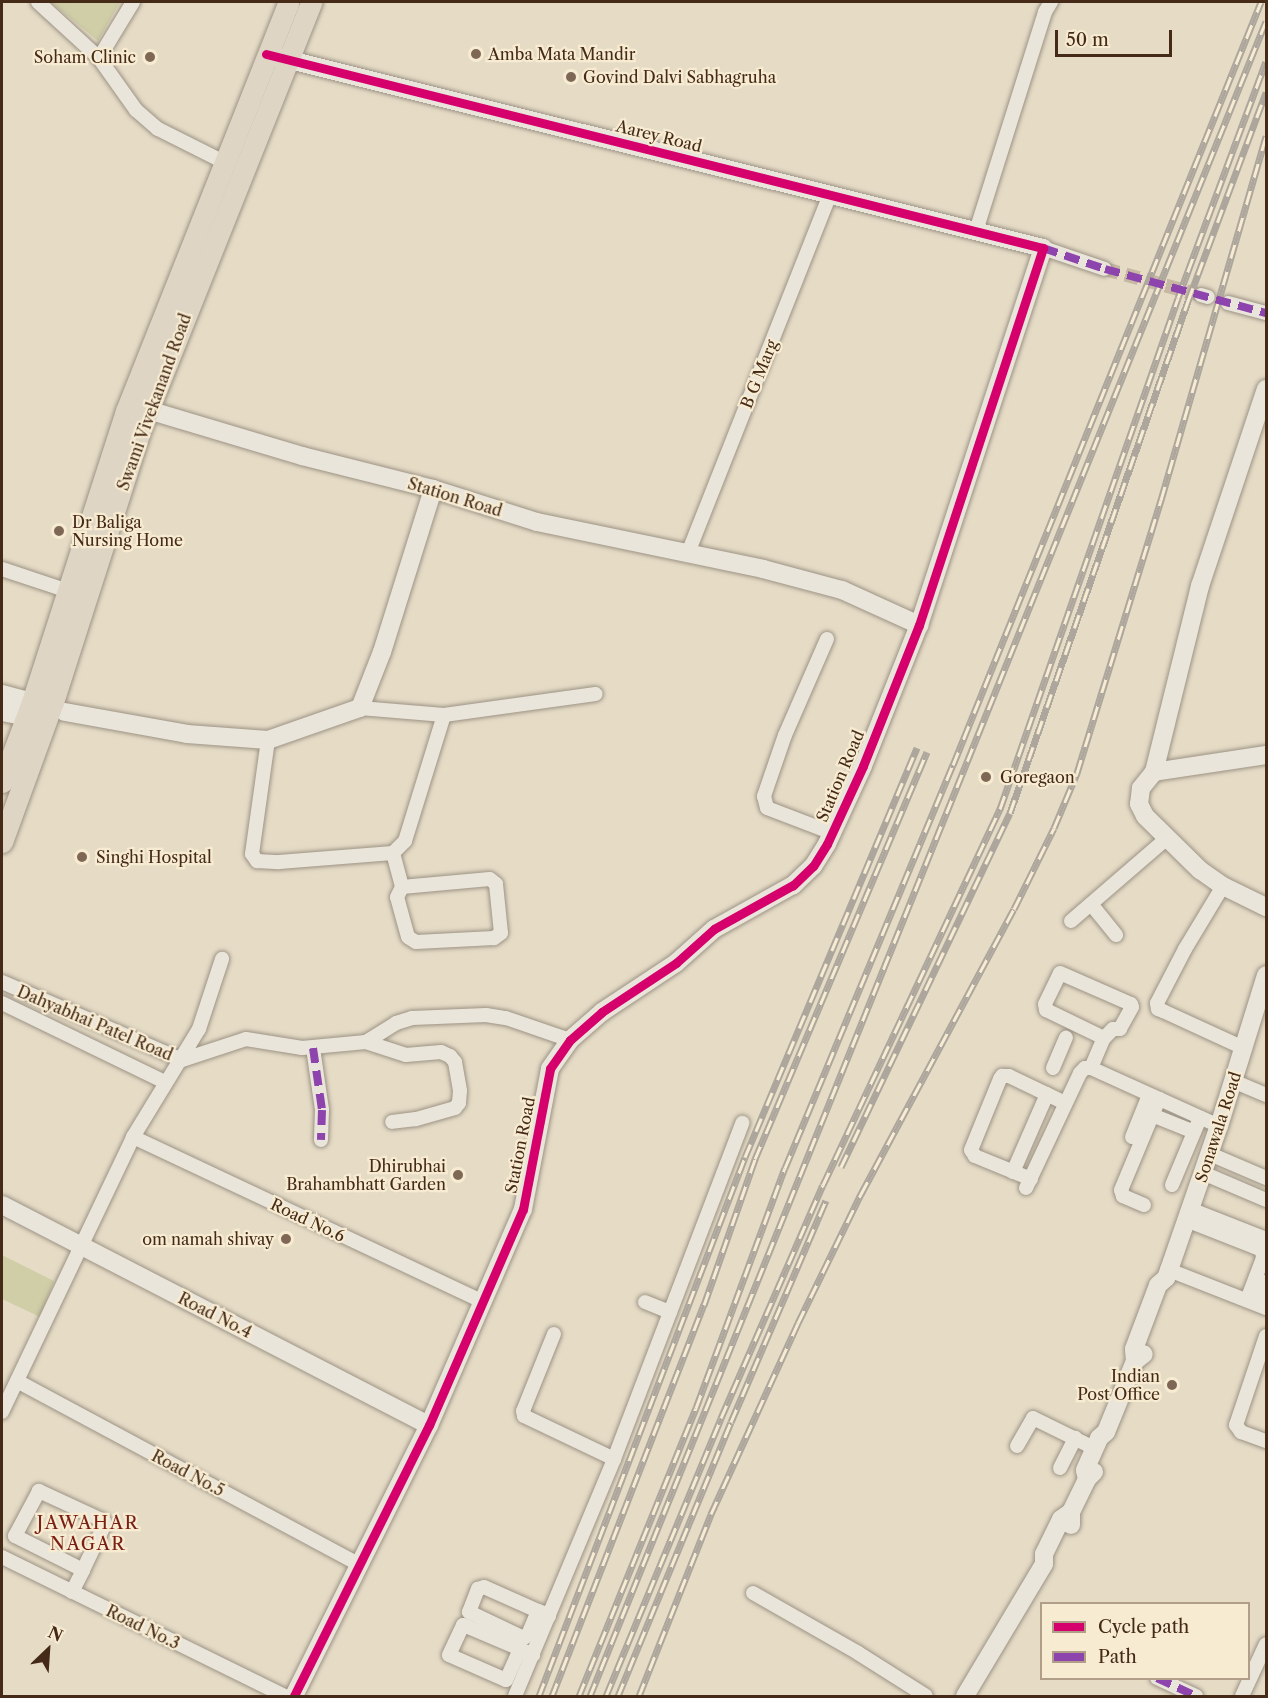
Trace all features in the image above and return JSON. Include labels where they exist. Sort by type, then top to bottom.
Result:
[{"type":"main road","name":"Swami Vivekanand Road","points":[[2,842],[44,711],[148,410],[277,56],[289,2]]},
{"type":"main road","name":"Swami Vivekanand Road","points":[[2,782],[44,711],[68,591],[122,422],[224,162],[277,56],[311,2]]},
{"type":"street","points":[[38,2],[99,58],[136,110],[158,129],[224,162]]},
{"type":"street","points":[[99,58],[133,2]]},
{"type":"street","points":[[976,231],[1045,12],[1051,2]]},
{"type":"street","name":"Aarey Road","points":[[277,56],[1044,248]]},
{"type":"street","name":"B G Marg","points":[[688,553],[830,195]]},
{"type":"street","points":[[919,625],[1044,248],[1106,269]]},
{"type":"street","points":[[1228,303],[1266,313]]},
{"type":"street","points":[[1266,389],[1200,586],[1154,772],[1141,788],[1139,804],[1145,816],[1200,870],[1223,886],[1266,907]]},
{"type":"street","name":"Station Road","points":[[148,410],[302,456],[433,489],[537,522],[688,553],[842,590],[919,625],[863,766],[832,833],[813,866],[793,885],[714,929],[676,963],[602,1012],[570,1040],[550,1069],[523,1209],[429,1425],[294,1696]]},
{"type":"street","points":[[360,708],[382,652],[433,489]]},
{"type":"street","points":[[2,569],[68,591]]},
{"type":"street","points":[[827,639],[785,735],[764,796],[767,808],[832,833]]},
{"type":"street","points":[[2,694],[44,711]]},
{"type":"street","points":[[2,712],[44,711],[187,734],[268,740],[360,708],[444,715],[596,694]]},
{"type":"street","points":[[268,740],[252,854],[257,861],[279,862],[393,853],[405,841],[444,715]]},
{"type":"street","points":[[1154,772],[1266,755]]},
{"type":"street","points":[[1071,921],[1167,838]]},
{"type":"street","points":[[393,853],[402,887],[397,897],[408,937],[416,942],[494,938],[501,933],[496,884],[490,879],[402,887]]},
{"type":"street","points":[[1223,886],[1185,949],[1157,1003],[1158,1009],[1244,1048]]},
{"type":"street","points":[[1091,904],[1116,935]]},
{"type":"street","points":[[2,1412],[133,1137],[199,1029],[222,959]]},
{"type":"street","points":[[1065,1103],[1009,1076],[1002,1076],[971,1146],[975,1156],[1013,1172],[1028,1184],[1065,1103],[1104,1038],[1113,1029],[1120,1029],[1132,1008],[1131,1004],[1060,973],[1045,1004],[1046,1010],[1104,1038]]},
{"type":"street","name":"Sonawala Road","points":[[1086,1479],[1085,1470],[1094,1448],[1099,1438],[1106,1432],[1136,1361],[1145,1353],[1168,1288],[1167,1274],[1210,1154],[1266,975]]},
{"type":"street","name":"Dahyabhai Patel Road","points":[[2,982],[182,1060],[246,1039],[291,1048],[313,1048],[366,1041],[396,1023],[412,1018],[486,1015],[506,1018],[570,1040]]},
{"type":"street","points":[[2,1003],[165,1082]]},
{"type":"street","points":[[1066,1038],[1054,1064],[1085,1071],[1154,1097],[1219,1126]]},
{"type":"street","points":[[366,1041],[406,1055],[441,1052],[450,1056],[454,1062],[460,1091],[459,1102],[455,1108],[416,1119],[392,1122]]},
{"type":"street","points":[[313,1048],[322,1110],[321,1140]]},
{"type":"street","points":[[1233,1081],[1266,1095]]},
{"type":"street","points":[[1013,1172],[1047,1094]]},
{"type":"street","points":[[1144,1205],[1123,1196],[1121,1190],[1152,1115],[1154,1097]]},
{"type":"street","points":[[1132,1137],[1154,1097]]},
{"type":"street","points":[[1152,1115],[1194,1132]]},
{"type":"street","points":[[1172,1185],[1200,1118]]},
{"type":"street","points":[[515,1696],[527,1652],[614,1459],[742,1123]]},
{"type":"street","name":"Road No.6","points":[[133,1137],[483,1302]]},
{"type":"street","points":[[1210,1154],[1266,1178]]},
{"type":"street","points":[[1203,1173],[1266,1200]]},
{"type":"street","name":"Road No.4","points":[[2,1205],[429,1425]]},
{"type":"street","points":[[1188,1214],[1266,1239]]},
{"type":"street","points":[[1188,1214],[1262,1250],[1257,1304]]},
{"type":"street","points":[[1167,1274],[1257,1304]]},
{"type":"street","points":[[1257,1304],[1266,1284]]},
{"type":"street","points":[[645,1302],[670,1312]]},
{"type":"street","points":[[554,1334],[523,1411],[524,1416],[614,1459]]},
{"type":"street","points":[[1266,1336],[1236,1425],[1241,1432],[1266,1441]]},
{"type":"street","name":"Road No.5","points":[[17,1381],[360,1565]]},
{"type":"street","points":[[1017,1446],[1033,1418],[1094,1448]]},
{"type":"street","name":"Sonawala Road","points":[[965,1696],[1044,1564],[1053,1559],[1072,1524],[1071,1512],[1086,1479],[1094,1473],[1108,1442],[1106,1432]]},
{"type":"street","points":[[1060,1468],[1074,1438]]},
{"type":"street","points":[[72,1592],[83,1570],[104,1526],[101,1519],[39,1491],[15,1536],[83,1570]]},
{"type":"street","points":[[16,1564],[27,1542]]},
{"type":"street","name":"Road No.3","points":[[2,1557],[285,1696]]},
{"type":"street","points":[[484,1587],[544,1613],[524,1638],[469,1612],[478,1589],[484,1587]]},
{"type":"street","points":[[753,1593],[858,1653],[926,1696]]},
{"type":"street","points":[[463,1625],[527,1652],[506,1680],[449,1655],[463,1625]]},
{"type":"street","points":[[1250,1679],[1266,1644]]},
{"type":"street","points":[[1161,1680],[1196,1696]]},
{"type":"street","points":[[1242,1696],[1249,1680]]},
{"type":"green space","points":[[51,2],[120,2],[98,41]]},
{"type":"green space","points":[[2,1255],[54,1281],[40,1317],[2,1299]]},
{"type":"tunnel","points":[[1105,269],[1201,295]]},
{"type":"railway","points":[[579,1696],[696,1408],[785,1168],[953,765],[1261,2]]},
{"type":"railway","points":[[590,1696],[1266,21]]},
{"type":"railway","points":[[606,1696],[721,1418],[823,1185],[1000,809],[1178,298],[1266,62]]},
{"type":"railway","points":[[841,1167],[1010,813],[1188,301],[1266,92]]},
{"type":"railway","points":[[639,1696],[711,1514],[798,1323],[861,1194],[1014,909],[1054,828],[1077,773],[1161,500],[1266,136]]},
{"type":"railway","points":[[539,1696],[745,1157],[917,748]]},
{"type":"railway","points":[[552,1696],[704,1305],[755,1159],[927,752]]},
{"type":"railway","points":[[618,1696],[826,1200]]},
{"type":"marked path","points":[[1043,248],[1105,269],[1266,313]]},
{"type":"marked path","points":[[313,1048],[322,1110],[321,1140]]},
{"type":"marked path","points":[[1161,1680],[1196,1696]]},
{"type":"cycle path","points":[[266,54],[1043,248],[919,625],[863,766],[827,844],[813,866],[793,885],[714,929],[676,963],[602,1012],[570,1040],[550,1069],[523,1209],[429,1425],[294,1696]]},
{"type":"place","name":"Amba Mata Mandir","points":[[476,54]]},
{"type":"place","name":"Soham Clinic","points":[[150,57]]},
{"type":"place","name":"Govind Dalvi Sabhagruha","points":[[571,77]]},
{"type":"place","name":"Dr Baliga Nursing Home","points":[[59,531]]},
{"type":"place","name":"Goregaon","points":[[986,777]]},
{"type":"place","name":"Singhi Hospital","points":[[82,857]]},
{"type":"place","name":"Dhirubhai Brahambhatt Garden","points":[[458,1175]]},
{"type":"place","name":"om namah shivay","points":[[286,1239]]},
{"type":"place","name":"Indian Post Office","points":[[1172,1385]]},
{"type":"district","name":"JAWAHAR NAGAR","points":[[88,1534]]}]
